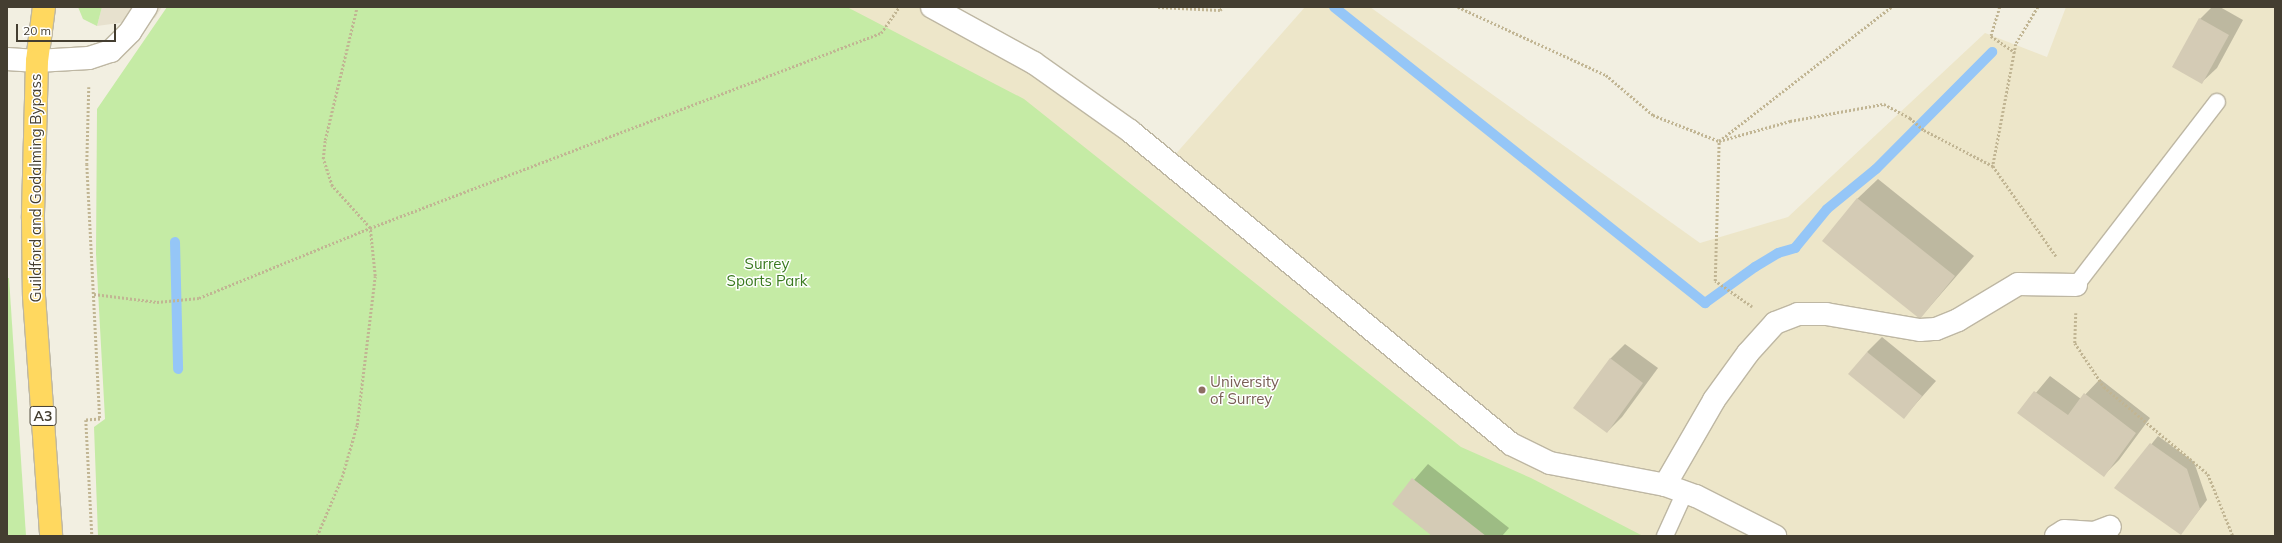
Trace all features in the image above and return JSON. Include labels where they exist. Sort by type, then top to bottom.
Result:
[{"type":"highway","name":"Guildford and Godalming Bypass","points":[[44,7],[37,61],[33,166],[34,296],[51,536]]},
{"type":"street","points":[[7,58],[37,61],[89,58],[111,51],[130,32],[146,7]]},
{"type":"street","points":[[932,7],[1034,63],[1130,130],[1511,444],[1550,463],[1675,489],[1775,536]]},
{"type":"street","points":[[1675,489],[1714,400],[1748,353],[1775,323],[1798,314],[1826,314],[1920,330],[1936,329],[1958,320],[2018,284],[2076,285]]},
{"type":"street","points":[[2056,536],[2064,532],[2094,533],[2110,527]]},
{"type":"lane","points":[[2076,285],[2217,102]]},
{"type":"lane","points":[[1666,536],[1675,489]]},
{"type":"path","points":[[317,536],[342,477],[357,425],[375,276],[370,228],[332,186],[323,159],[325,140],[357,7]]},
{"type":"path","points":[[94,294],[157,302],[199,298],[370,228],[881,32],[899,7]]},
{"type":"path","points":[[1158,7],[1220,10],[1223,7]]},
{"type":"path","points":[[1458,7],[1606,75],[1653,115],[1719,141],[1790,120],[1884,104],[1910,118],[1924,130],[1993,166],[2076,285],[2075,343],[2104,387],[2208,474],[2233,536]]},
{"type":"path","points":[[1719,141],[1891,7]]},
{"type":"path","points":[[2000,7],[1992,36],[2015,52]]},
{"type":"path","points":[[1993,166],[2015,52],[2038,7]]},
{"type":"path","points":[[89,58],[88,164],[100,419],[86,420],[92,536]]},
{"type":"path","points":[[1719,141],[1715,281],[1775,323]]},
{"type":"shaded area","points":[[102,7],[162,7],[155,18],[97,26]]},
{"type":"shaded area","name":"University of Surrey","points":[[205,7],[918,7],[1045,75],[1166,165],[1305,7],[1370,7],[1700,243],[1788,217],[1985,33],[2047,57],[2066,7],[2275,7],[2275,536],[134,536]]},
{"type":"green space","points":[[78,7],[102,7],[97,26],[83,19]]},
{"type":"green space","name":"Surrey Sports Park","points":[[167,7],[847,7],[1024,99],[1461,447],[1531,478],[1643,536],[98,536],[94,427],[105,419],[96,254],[97,109]]},
{"type":"green space","points":[[7,278],[9,278],[26,536],[7,536]]},
{"type":"building","points":[[2199,18],[2229,35],[2202,84],[2172,67]]},
{"type":"building","points":[[1857,198],[1955,276],[1920,319],[1822,241]]},
{"type":"building","points":[[1867,352],[1922,396],[1904,419],[1848,374]]},
{"type":"building","points":[[1610,358],[1643,383],[1607,433],[1573,408]]},
{"type":"building","points":[[2034,391],[2068,415],[2084,393],[2136,433],[2104,477],[2017,413]]},
{"type":"building","points":[[2150,443],[2187,469],[2200,509],[2181,535],[2114,488]]},
{"type":"building","points":[[1412,478],[1486,536],[1432,536],[1392,504]]},
{"type":"waterway","points":[[1334,7],[1705,303],[1755,267],[1778,253],[1795,248],[1827,209],[1876,169],[1992,52]]},
{"type":"waterway","points":[[175,242],[178,369]]},
{"type":"place","name":"University of Surrey","points":[[1202,390]]}]
